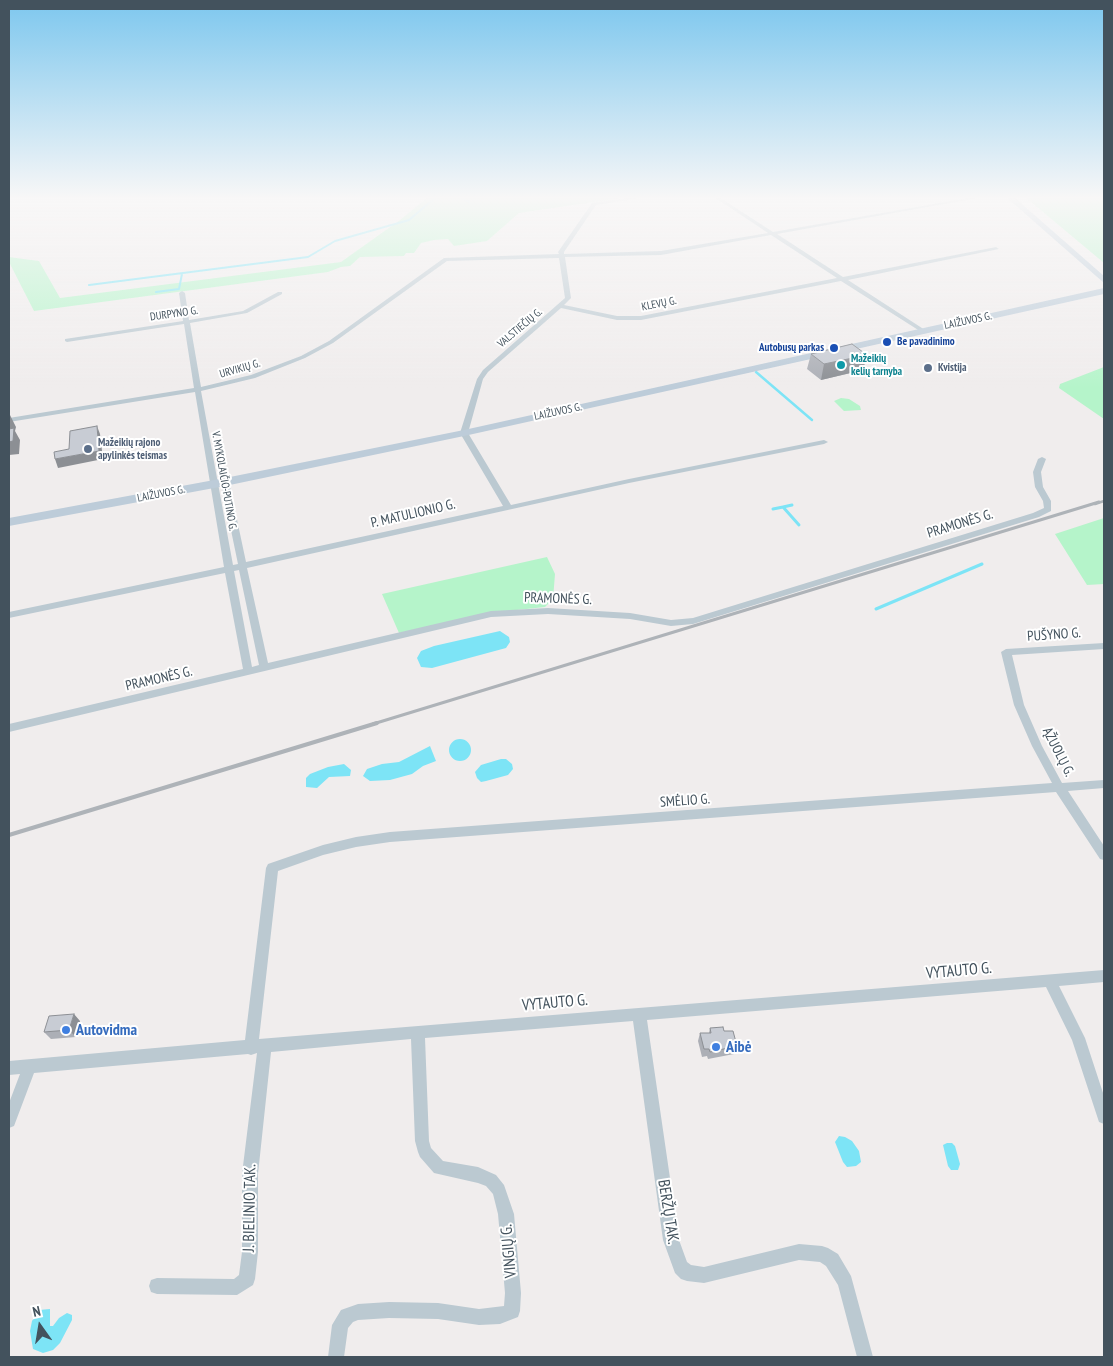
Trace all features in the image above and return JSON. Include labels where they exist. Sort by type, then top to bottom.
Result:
[{"type":"main road","points":[[1082,261],[1104,280]]},
{"type":"main road","name":"LAIŽUVOS G.","points":[[9,522],[225,482],[464,433],[1104,291]]},
{"type":"street","name":"URVIKIŲ G.","points":[[9,420],[240,382],[318,349],[444,261]]},
{"type":"street","name":"VALSTIEČIŲ G.","points":[[464,433],[477,387],[485,371],[568,298],[561,261]]},
{"type":"street","points":[[815,261],[923,331]]},
{"type":"street","name":"KLEVŲ G.","points":[[561,306],[629,319],[937,261]]},
{"type":"street","name":"V. MYKOLAIČIO-PUTINO G.","points":[[182,293],[213,484],[248,672]]},
{"type":"street","name":"DURPYNO G.","points":[[67,340],[245,312],[280,293]]},
{"type":"street","points":[[464,433],[508,507]]},
{"type":"street","name":"P. MATULIONIO G.","points":[[9,615],[243,566],[508,507],[824,442]]},
{"type":"street","name":"PRAMONĖS G.","points":[[9,728],[491,614],[548,611],[630,616],[671,623],[693,621],[1036,515],[1048,508],[1047,501],[1039,487],[1037,472],[1042,459]]},
{"type":"street","name":"V. MYKOLAIČIO-PUTINO G.","points":[[225,482],[264,668]]},
{"type":"street","name":"PUŠYNO G.","points":[[1006,652],[1104,646]]},
{"type":"street","name":"ĄŽUOLŲ G.","points":[[1006,652],[1019,705],[1059,787],[1104,855]]},
{"type":"street","name":"SMĖLIO G.","points":[[272,868],[341,845],[390,837],[1104,784]]},
{"type":"street","name":"J. BIELINIO TAK.","points":[[158,1286],[236,1287],[246,1279],[250,1252],[252,1157],[258,1047],[272,868]]},
{"type":"street","name":"VYTAUTO G.","points":[[9,1068],[418,1032],[1104,976]]},
{"type":"street","points":[[1050,981],[1078,1038],[1104,1116]]},
{"type":"street","name":"BERŽŲ TAK.","points":[[639,1014],[671,1240],[681,1267],[687,1273],[704,1275],[799,1252],[822,1254],[832,1260],[840,1270],[865,1357]]},
{"type":"street","name":"VINGIŲ G.","points":[[336,1357],[340,1325],[347,1316],[358,1312],[389,1310],[438,1311],[480,1317],[500,1316],[512,1311],[513,1293],[506,1214],[499,1190],[491,1180],[478,1175],[438,1168],[425,1152],[418,1032]]},
{"type":"street","points":[[9,1121],[30,1066]]},
{"type":"green space","points":[[9,261],[39,261],[60,298],[356,261],[350,266],[328,272],[34,311]]},
{"type":"green space","points":[[1104,367],[1104,419],[1059,388],[1060,384]]},
{"type":"green space","points":[[841,398],[849,399],[860,406],[861,410],[844,411],[834,401]]},
{"type":"green space","points":[[1104,518],[1104,584],[1087,585],[1055,534]]},
{"type":"green space","points":[[547,557],[555,574],[553,599],[545,607],[489,613],[399,633],[382,594]]},
{"type":"water","points":[[500,631],[509,637],[510,642],[506,648],[432,668],[421,667],[417,658],[421,651],[434,646]]},
{"type":"water","points":[[460,739],[468,742],[471,750],[468,758],[460,761],[452,758],[449,750],[452,742]]},
{"type":"water","points":[[430,746],[436,761],[423,766],[412,774],[390,780],[370,781],[363,776],[367,769],[382,764],[399,762]]},
{"type":"water","points":[[506,759],[512,764],[513,769],[508,775],[481,782],[477,778],[475,772],[481,765]]},
{"type":"water","points":[[344,764],[351,770],[350,776],[329,777],[317,788],[306,787],[306,778],[310,774],[328,767]]},
{"type":"water","points":[[839,1136],[852,1141],[859,1151],[861,1162],[856,1166],[847,1167],[843,1162],[835,1142]]},
{"type":"water","points":[[952,1143],[955,1146],[960,1164],[958,1170],[951,1170],[948,1166],[943,1145]]},
{"type":"water","points":[[50,1309],[50,1326],[53,1326],[59,1318],[67,1313],[72,1315],[72,1320],[60,1343],[53,1350],[43,1353],[33,1349],[30,1331],[32,1321],[39,1310]]},
{"type":"building","points":[[852,344],[867,355],[824,364],[811,354]]},
{"type":"building","points":[[97,426],[99,451],[55,459],[54,452],[69,449],[70,431]]},
{"type":"building","points":[[14,428],[13,441],[9,442],[9,429]]},
{"type":"building","points":[[74,1014],[69,1030],[44,1032],[49,1016]]},
{"type":"building","points":[[723,1027],[724,1031],[733,1031],[737,1046],[710,1052],[709,1049],[704,1049],[700,1033],[711,1033],[710,1028]]},
{"type":"waterway","points":[[89,285],[279,261]]},
{"type":"waterway","points":[[156,292],[179,289],[182,274]]},
{"type":"waterway","points":[[756,372],[812,420]]},
{"type":"waterway","points":[[783,507],[792,505]]},
{"type":"waterway","points":[[773,509],[783,507]]},
{"type":"waterway","points":[[783,507],[799,525]]},
{"type":"waterway","points":[[876,609],[982,564]]},
{"type":"railway","points":[[1095,504],[1104,501]]},
{"type":"railway","points":[[373,724],[1099,502]]},
{"type":"railway","points":[[9,835],[377,723]]},
{"type":"place","name":"Be pavadinimo","points":[[887,342]]},
{"type":"place","name":"Autobusų parkas","points":[[834,348]]},
{"type":"place","name":"Mažeikių kelių tarnyba","points":[[841,365]]},
{"type":"place","name":"Kvistija","points":[[928,368]]},
{"type":"place","name":"Mažeikių rajono apylinkės teismas","points":[[88,449]]},
{"type":"place","name":"Autovidma","points":[[66,1030]]},
{"type":"place","name":"Aibė","points":[[716,1047]]}]
